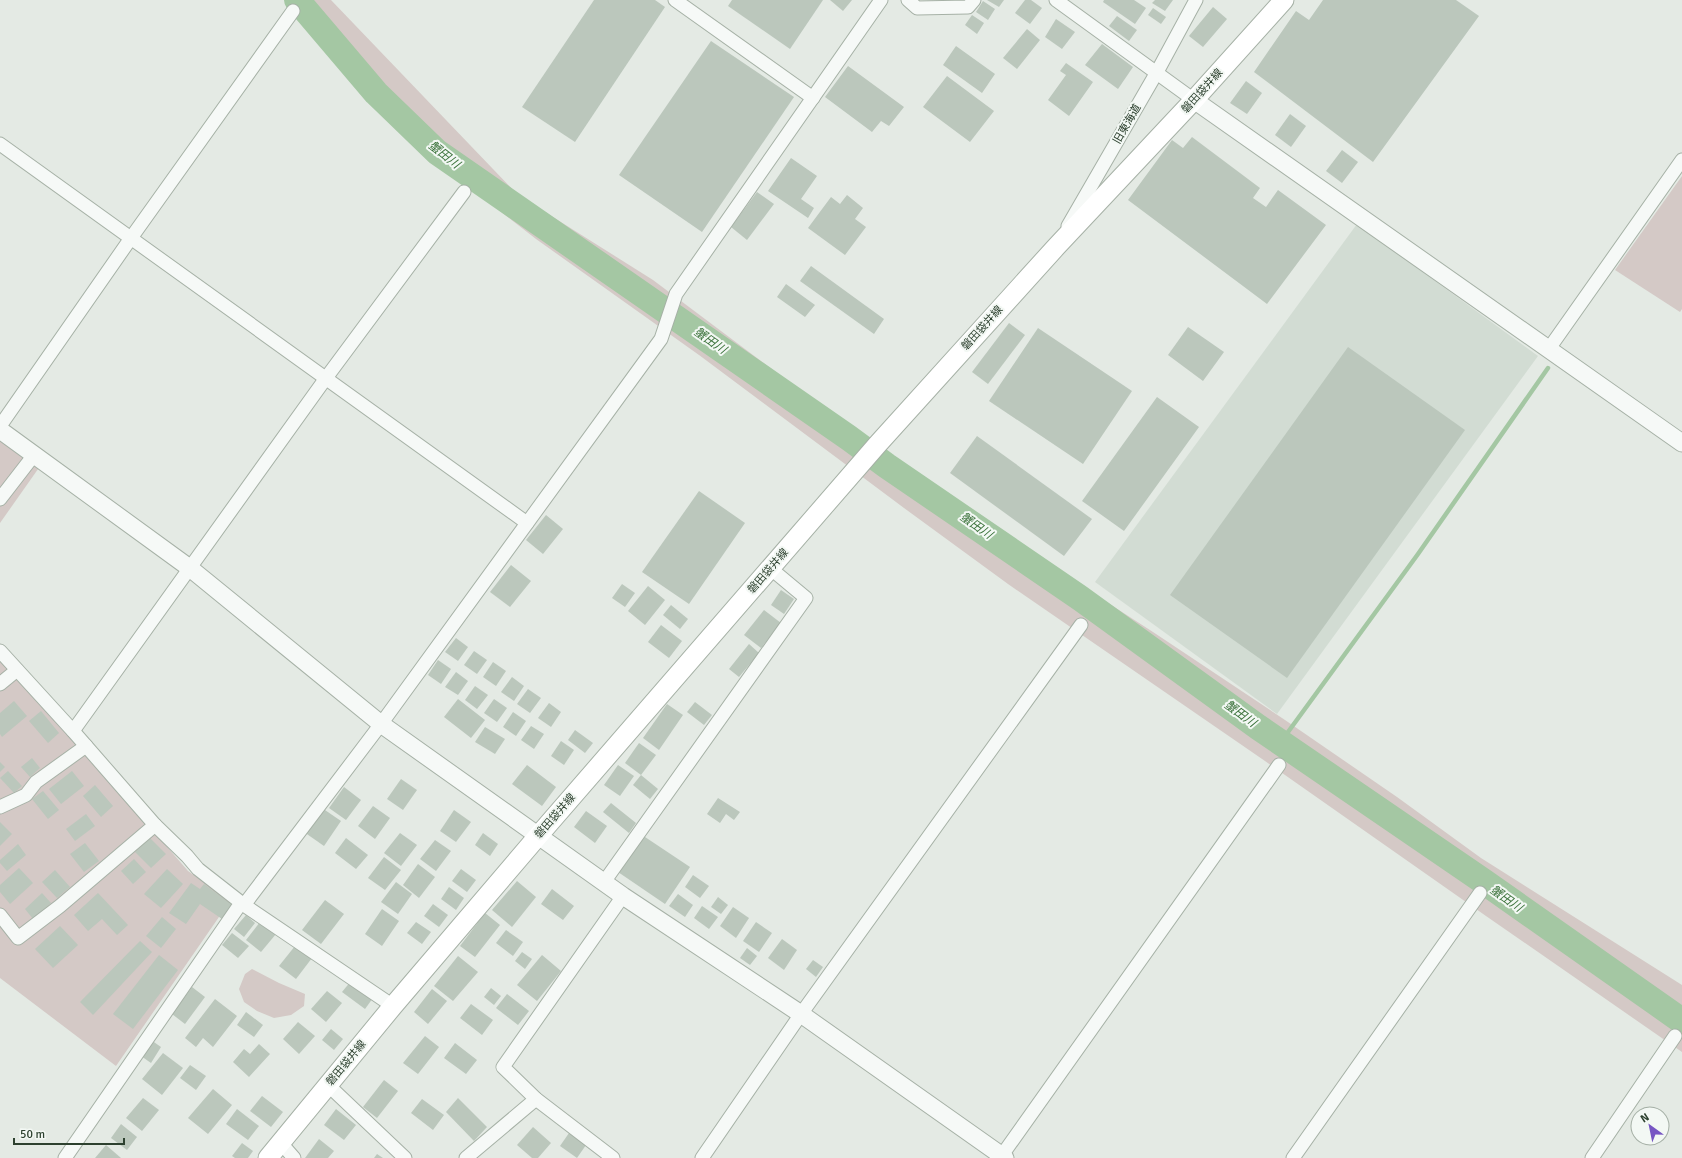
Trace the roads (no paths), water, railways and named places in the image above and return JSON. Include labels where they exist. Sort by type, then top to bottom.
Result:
[{"type":"main road","name":"磐田袋井線","points":[[268,1158],[393,1006],[538,836],[877,445],[1056,247],[1194,100],[1284,0]]},
{"type":"street","points":[[675,0],[813,98]]},
{"type":"street","points":[[65,1158],[243,904],[382,724],[661,339],[676,294],[881,0]]},
{"type":"street","points":[[908,0],[917,8],[968,7],[974,0]]},
{"type":"street","points":[[1056,0],[1194,100],[1682,443]]},
{"type":"street","name":"旧東海道","points":[[1056,247],[1157,72],[1196,0]]},
{"type":"street","points":[[0,426],[131,238],[293,11]]},
{"type":"street","points":[[0,144],[527,523]]},
{"type":"street","points":[[1548,350],[1682,160]]},
{"type":"street","points":[[73,731],[191,569],[326,378],[464,192]]},
{"type":"street","points":[[0,430],[191,569],[382,724],[538,836],[624,896],[801,1014],[1002,1157],[1279,764]]},
{"type":"street","points":[[0,499],[34,455]]},
{"type":"street","points":[[604,882],[806,598],[770,568]]},
{"type":"street","points":[[702,1158],[801,1014],[1081,625]]},
{"type":"street","points":[[0,651],[73,731],[154,825],[187,856],[198,869],[243,904],[393,1006]]},
{"type":"street","points":[[0,684],[17,670]]},
{"type":"street","points":[[0,807],[26,795],[36,782],[86,746]]},
{"type":"street","points":[[0,915],[18,938],[60,906],[154,825]]},
{"type":"street","points":[[1293,1158],[1480,893]]},
{"type":"street","points":[[613,1158],[536,1099],[503,1067],[624,896]]},
{"type":"street","points":[[1592,1158],[1675,1036]]},
{"type":"street","points":[[328,1085],[405,1158]]},
{"type":"street","points":[[466,1158],[536,1099]]},
{"type":"street","points":[[280,1142],[294,1158]]},
{"type":"waterway","name":"蟹田川","points":[[297,0],[376,93],[437,152],[849,438],[887,466],[1080,598],[1258,727],[1483,881],[1682,1021]]},
{"type":"waterway","points":[[1280,743],[1418,554],[1548,368]]}]
